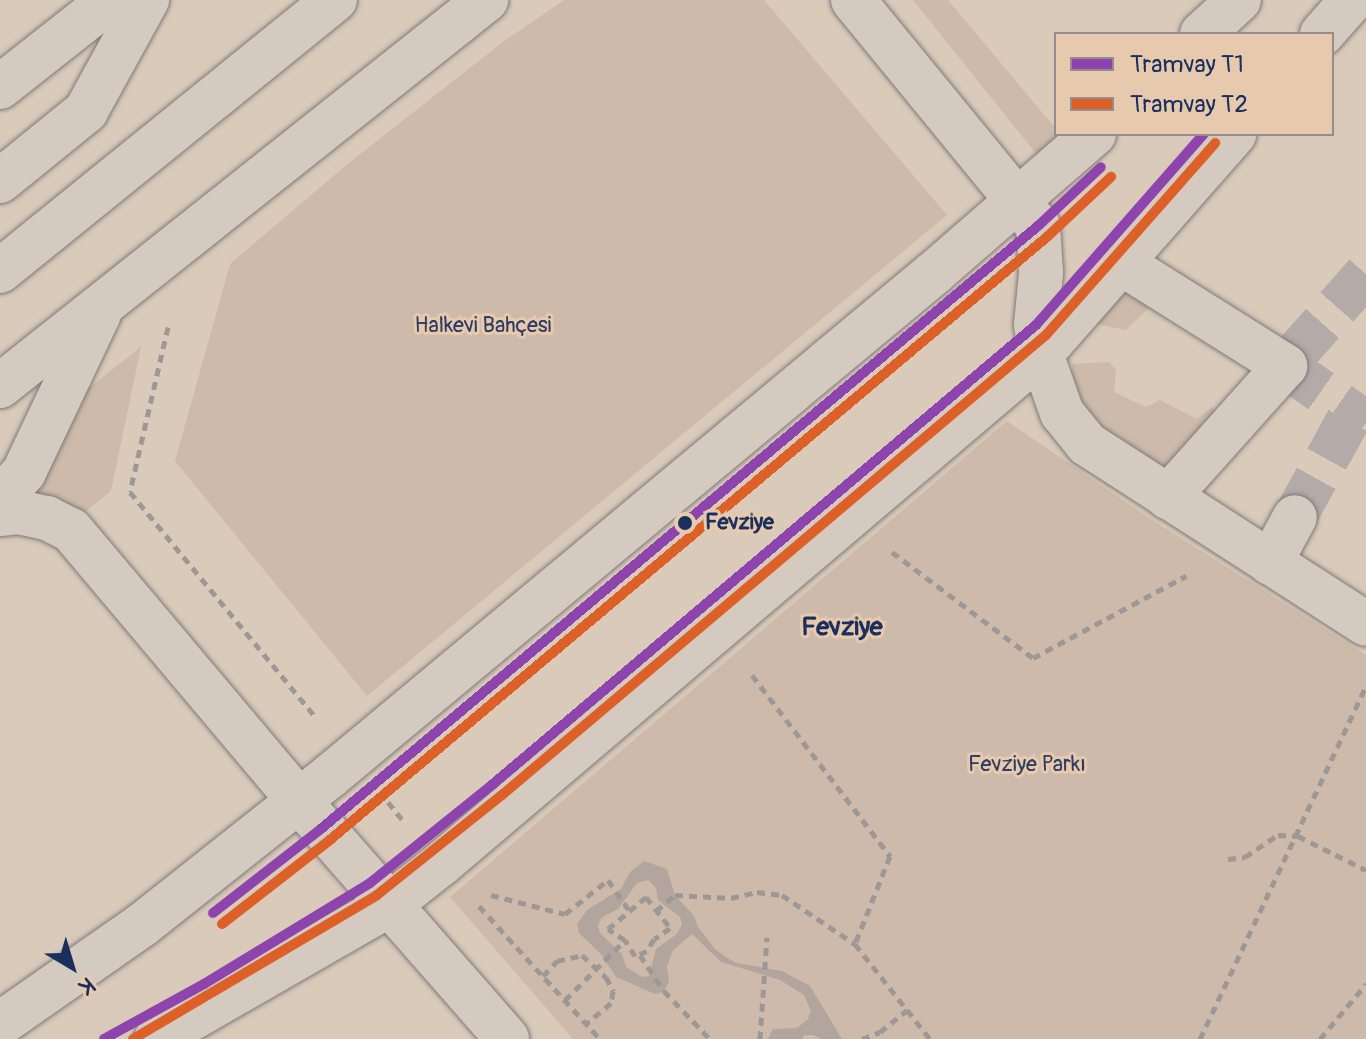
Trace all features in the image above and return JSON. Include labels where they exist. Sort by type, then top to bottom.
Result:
[{"type":"main road","points":[[0,87],[110,0]]},
{"type":"main road","points":[[0,181],[86,111],[147,0]]},
{"type":"main road","points":[[0,271],[335,0]]},
{"type":"main road","points":[[0,386],[486,0]]},
{"type":"main road","points":[[853,0],[1038,226],[1041,273],[1036,325],[1041,354],[1062,413],[1087,444],[1366,624]]},
{"type":"main road","points":[[1204,32],[1239,0]]},
{"type":"main road","points":[[1324,32],[1352,0]]},
{"type":"main road","points":[[0,1024],[142,925],[351,759],[1092,136]]},
{"type":"main road","points":[[156,1039],[389,905],[451,876],[1041,354],[1232,136]]},
{"type":"main road","points":[[1121,263],[1285,366],[1168,497]]},
{"type":"main road","points":[[0,498],[24,472],[105,302]]},
{"type":"main road","points":[[0,514],[18,512],[47,518],[71,530],[299,801],[507,1039]]},
{"type":"main road","points":[[1270,563],[1295,517]]},
{"type":"path","points":[[171,311],[130,492],[451,876],[600,1039]]},
{"type":"path","points":[[883,546],[1033,658],[1191,573]]},
{"type":"path","points":[[744,666],[890,856],[855,944]]},
{"type":"path","points":[[1200,1039],[1366,687]]},
{"type":"path","points":[[1228,859],[1245,857],[1278,835],[1298,836],[1366,870]]},
{"type":"path","points":[[451,876],[565,914],[608,880],[631,913]]},
{"type":"path","points":[[656,911],[675,895],[731,898],[757,892],[782,895],[855,944],[930,1039]]},
{"type":"path","points":[[646,897],[656,911],[670,928],[640,955],[632,954],[625,940],[608,929],[631,913],[646,897]]},
{"type":"path","points":[[760,1039],[767,937]]},
{"type":"path","points":[[565,1000],[625,940]]},
{"type":"path","points":[[543,976],[557,961],[571,955],[590,960],[613,991],[611,1003],[586,1024]]},
{"type":"path","points":[[640,955],[664,991],[710,1039]]},
{"type":"path","points":[[1320,1039],[1366,984]]},
{"type":"path","points":[[862,1039],[880,1032],[907,1010]]},
{"type":"green space","name":"Halkevi Bahçesi","points":[[564,0],[764,0],[947,215],[367,696],[175,461],[230,264],[350,162],[503,42]]},
{"type":"green space","points":[[913,0],[948,0],[1054,127],[1054,136],[1067,142],[1042,161]]},
{"type":"green space","points":[[1121,263],[1166,291],[1126,330],[1072,319]]},
{"type":"green space","points":[[141,347],[111,491],[76,519],[16,500],[62,409]]},
{"type":"green space","points":[[1109,362],[1116,370],[1114,392],[1146,407],[1160,400],[1197,419],[1211,407],[1233,424],[1182,482],[1101,430],[1085,410],[1073,384],[1072,364]]},
{"type":"green space","name":"Fevziye Parkı","points":[[1007,421],[1152,520],[1366,655],[1366,1039],[573,1039],[450,897]]},
{"type":"shaded area","points":[[644,861],[667,869],[675,895],[694,916],[698,927],[715,949],[736,963],[782,971],[810,986],[842,1039],[804,1035],[802,1039],[768,1039],[773,1029],[797,1028],[808,1019],[811,1011],[804,995],[780,980],[721,962],[692,934],[673,950],[667,966],[669,982],[663,992],[655,994],[616,977],[601,954],[579,933],[577,924],[587,910],[621,889],[630,872]],"holes":[[[648,880],[656,888],[658,900],[680,917],[682,924],[677,934],[656,949],[649,976],[642,977],[626,967],[622,954],[600,933],[598,926],[601,918],[618,909],[637,883]]]},
{"type":"tunnel","points":[[1366,274],[1285,366],[1366,423]]},
{"type":"tunnel","points":[[1295,517],[1352,413]]},
{"type":"tram line","name":"T1","points":[[104,1039],[204,984],[370,883],[493,784],[1036,325],[1202,136]]},
{"type":"tram line","name":"T2","points":[[133,1039],[377,895],[502,795],[1046,335],[1215,143]]},
{"type":"tram line","name":"T1","points":[[213,913],[322,828],[1038,226],[1101,167]]},
{"type":"tram line","name":"T2","points":[[222,924],[331,839],[1047,237],[1111,177]]},
{"type":"place","name":"Fevziye","points":[[685,523]]},
{"type":"district","name":"Fevziye","points":[[842,628]]}]
